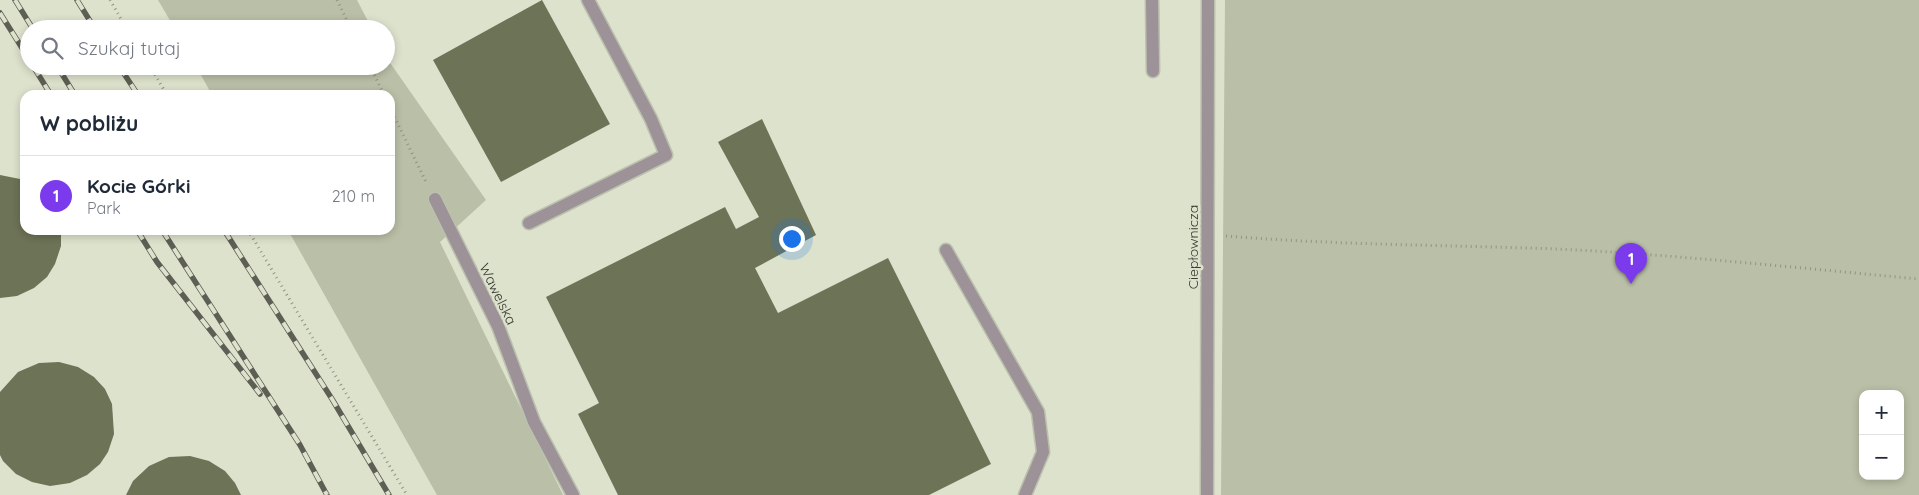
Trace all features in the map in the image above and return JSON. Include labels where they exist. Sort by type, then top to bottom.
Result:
[{"type":"lane","points":[[529,222],[666,155],[651,119],[588,0]]},
{"type":"lane","points":[[1152,0],[1153,71]]},
{"type":"lane","name":"Ciepłownicza","points":[[1207,495],[1208,0]]},
{"type":"lane","name":"Wawelska","points":[[434,199],[498,326],[534,422],[573,495]]},
{"type":"lane","points":[[946,250],[1038,412],[1043,452],[1026,495]]},
{"type":"path","points":[[110,0],[122,20]]},
{"type":"path","points":[[337,0],[347,20]]},
{"type":"path","points":[[155,75],[164,90]]},
{"type":"path","points":[[374,75],[382,90]]},
{"type":"path","points":[[395,118],[434,199]]},
{"type":"path","points":[[251,235],[407,495]]},
{"type":"path","points":[[1208,235],[1286,241],[1559,250],[1719,261],[1919,279]]},
{"type":"green space","points":[[158,0],[357,0],[367,20],[170,20]]},
{"type":"green space","points":[[1225,0],[1919,0],[1919,495],[1221,495]]},
{"type":"green space","points":[[395,70],[486,200],[440,242],[563,495],[437,495],[291,235],[395,235],[395,90],[209,90],[201,75],[395,75]]},
{"type":"building","points":[[542,0],[610,124],[501,182],[433,60]]},
{"type":"building","points":[[762,119],[816,235],[755,268],[778,313],[888,258],[991,464],[929,495],[618,495],[578,414],[599,403],[546,297],[725,207],[736,229],[759,217],[718,142]]},
{"type":"building","points":[[0,175],[20,179],[20,235],[61,235],[61,246],[55,264],[47,277],[34,288],[17,296],[0,298]]},
{"type":"building","points":[[59,362],[78,367],[94,377],[105,389],[112,404],[114,434],[108,452],[100,464],[87,475],[70,483],[50,486],[32,482],[16,474],[3,461],[0,455],[0,392],[18,372],[39,363]]},
{"type":"building","points":[[190,456],[209,461],[225,471],[235,483],[241,495],[126,495],[133,481],[149,466],[169,457]]},
{"type":"railway","points":[[15,0],[27,20]]},
{"type":"railway","points":[[77,0],[89,20]]},
{"type":"railway","points":[[0,13],[20,45]]},
{"type":"railway","points":[[39,75],[48,90]]},
{"type":"railway","points":[[63,75],[72,90]]},
{"type":"railway","points":[[125,75],[135,90]]},
{"type":"railway","points":[[140,235],[157,262],[260,394]]},
{"type":"railway","points":[[165,235],[300,445],[327,495]]},
{"type":"railway","points":[[227,235],[332,399],[389,495]]},
{"type":"place","name":"Kocie Górki","points":[[1631,284]]}]
